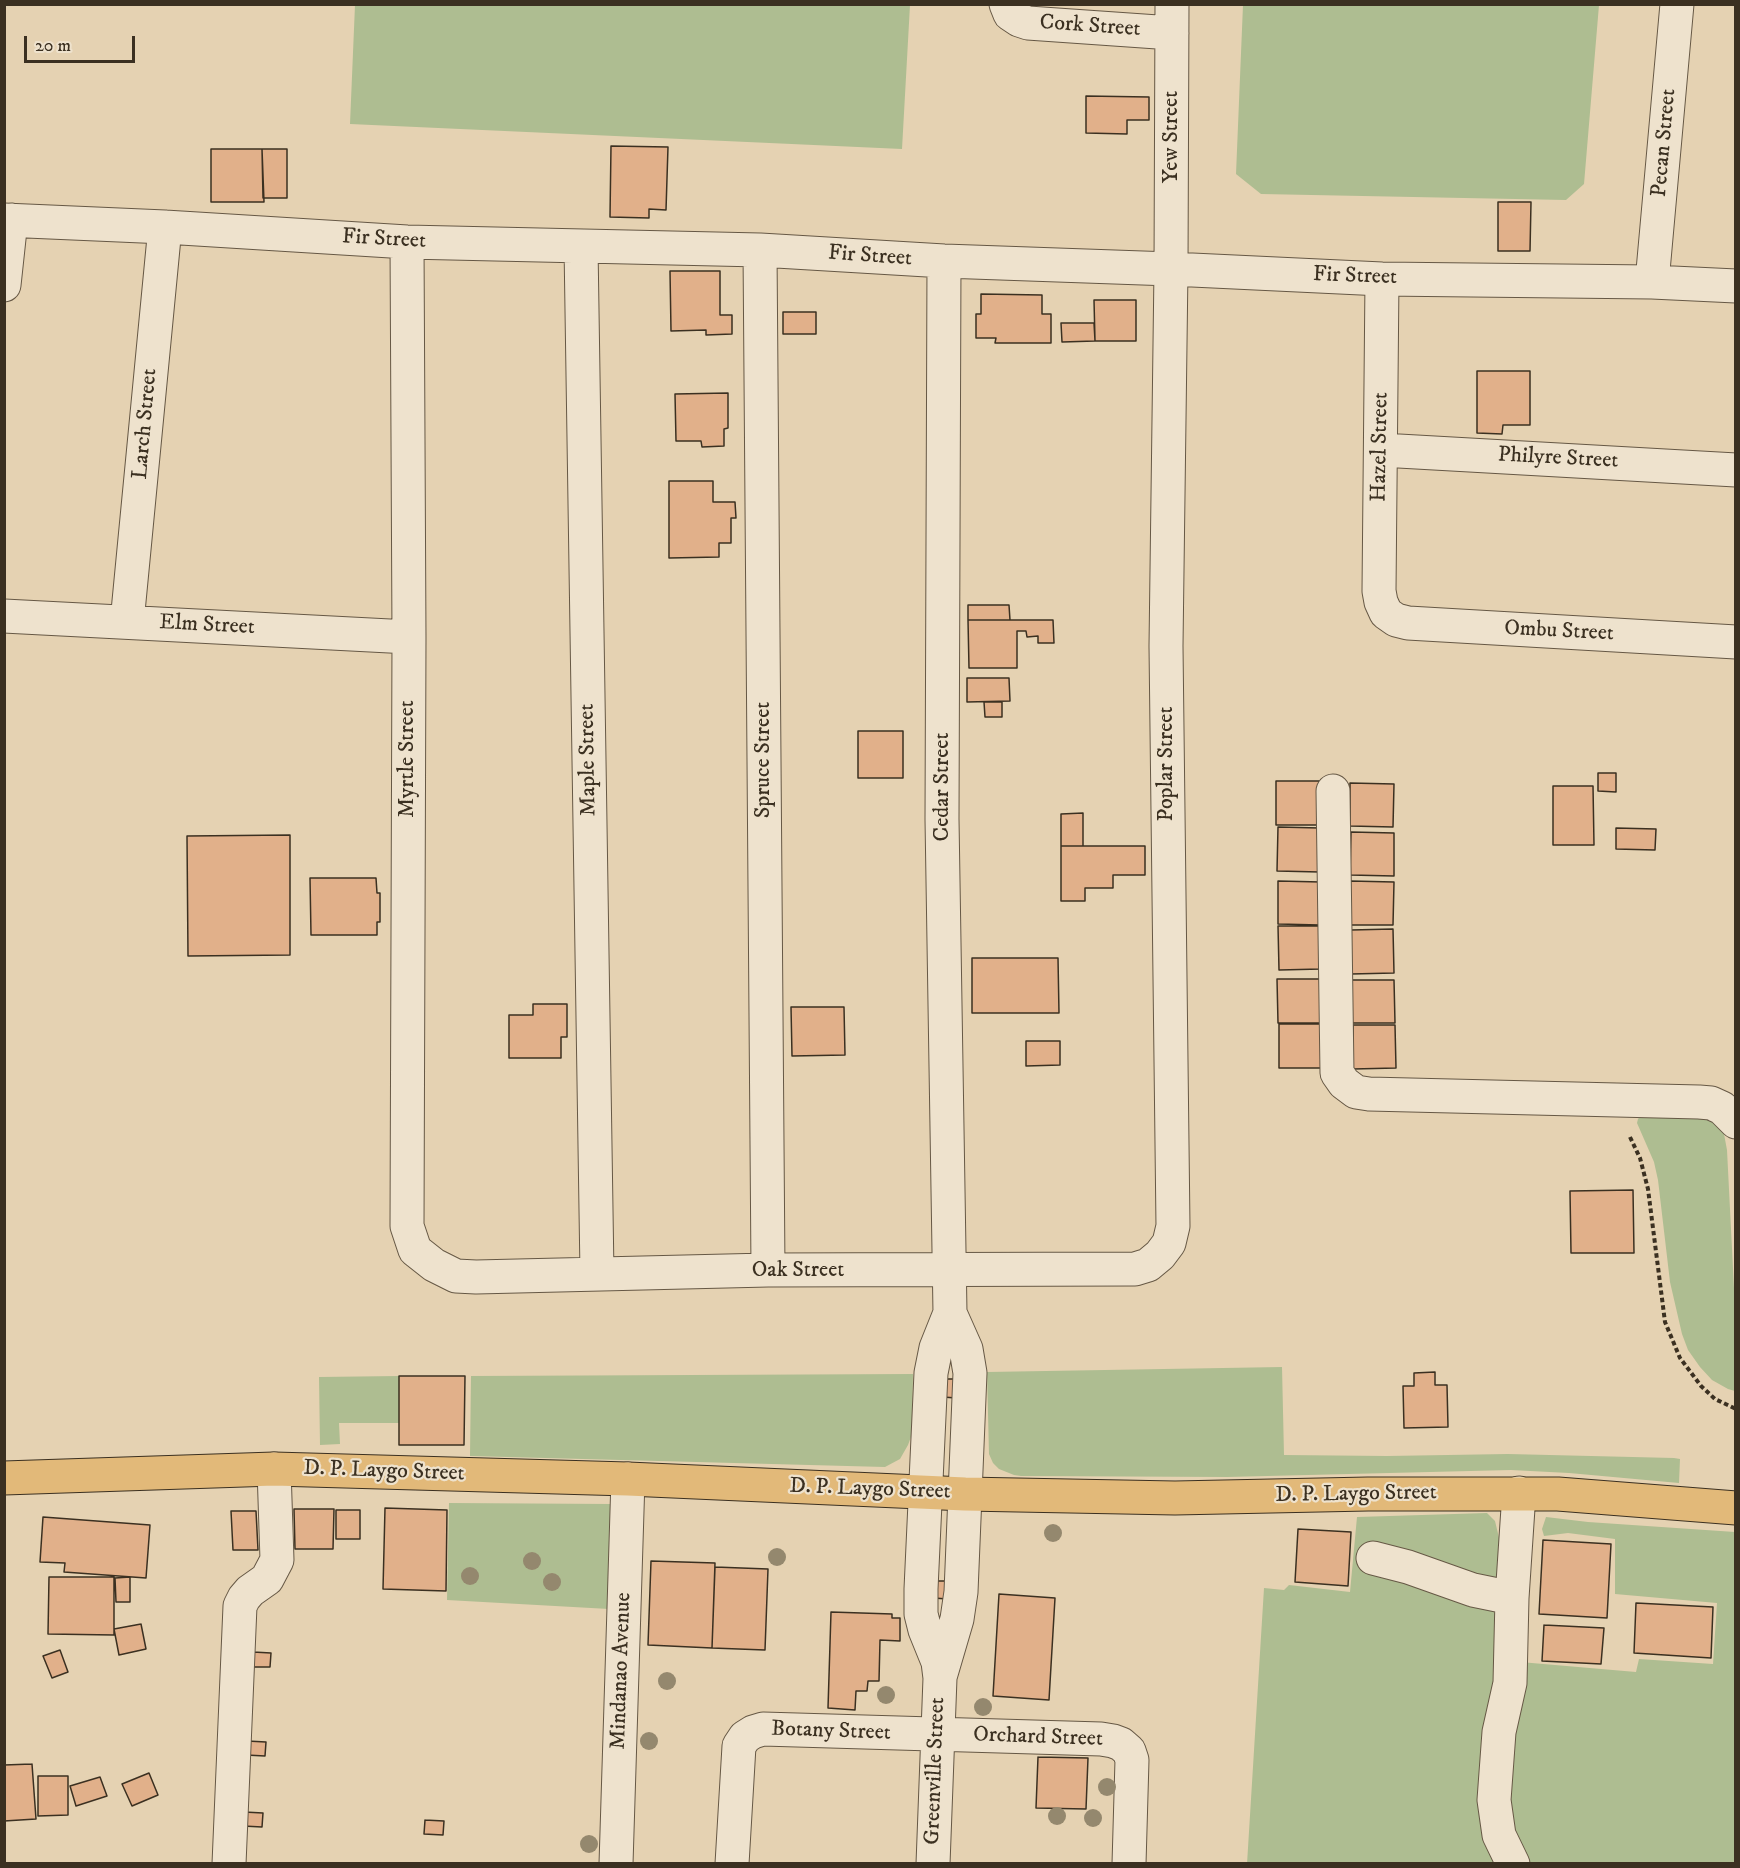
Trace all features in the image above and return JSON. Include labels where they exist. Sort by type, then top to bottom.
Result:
[{"type":"main road","name":"D. P. Laygo Street","points":[[4,1478],[274,1469],[628,1479],[965,1494],[1175,1498],[1558,1494],[1736,1508]]},
{"type":"street","name":"Pecan Street","points":[[1652,282],[1677,4]]},
{"type":"street","name":"Cork Street","points":[[1008,9],[1019,20],[1028,23],[1172,19]]},
{"type":"street","name":"Yew Street","points":[[1171,269],[1172,19]]},
{"type":"street","name":"Fir Street","points":[[8,220],[407,242],[760,250],[944,261],[1382,279],[1652,282],[1736,286]]},
{"type":"street","points":[[4,285],[8,220]]},
{"type":"street","name":"Larch Street","points":[[127,622],[165,227]]},
{"type":"street","name":"Myrtle Street","points":[[407,242],[409,637],[406,1226],[415,1250],[434,1265]]},
{"type":"street","name":"Maple Street","points":[[581,246],[597,1274]]},
{"type":"street","name":"Spruce Street","points":[[760,250],[768,1270]]},
{"type":"street","name":"Cedar Street","points":[[944,261],[942,819],[950,1313]]},
{"type":"street","name":"Poplar Street","points":[[1160,1255],[1169,1243],[1173,1226],[1166,646],[1171,269]]},
{"type":"street","name":"Hazel Street","points":[[1382,279],[1379,591],[1386,613]]},
{"type":"street","name":"Philyre Street","points":[[1381,450],[1736,470]]},
{"type":"street","name":"Ombu Street","points":[[1386,613],[1396,620],[1408,623],[1736,642]]},
{"type":"street","name":"Elm Street","points":[[4,616],[409,637]]},
{"type":"street","points":[[1333,791],[1337,1073],[1344,1083],[1356,1092],[1369,1094],[1712,1103],[1722,1108],[1736,1122]]},
{"type":"street","name":"Oak Street","points":[[434,1265],[456,1276],[476,1277],[768,1270],[1135,1269],[1148,1265],[1160,1255]]},
{"type":"street","points":[[940,1678],[938,1662],[921,1614],[932,1362],[950,1313]]},
{"type":"street","points":[[940,1678],[957,1618],[961,1592],[969,1362],[966,1349],[950,1313]]},
{"type":"street","points":[[229,1863],[240,1606],[250,1591],[267,1579],[277,1560],[274,1469]]},
{"type":"street","name":"Mindanao Avenue","points":[[616,1863],[628,1479]]},
{"type":"street","points":[[1513,1863],[1499,1835],[1494,1800],[1499,1732],[1510,1683],[1512,1598],[1519,1493]]},
{"type":"street","points":[[1373,1558],[1408,1567],[1473,1590],[1512,1598]]},
{"type":"street","name":"Greenville Street","points":[[933,1863],[940,1678]]},
{"type":"street","name":"Botany Street","points":[[732,1863],[737,1756],[739,1746],[753,1731],[764,1729],[939,1735]]},
{"type":"street","name":"Orchard Street","points":[[939,1735],[1101,1738],[1121,1744],[1129,1751],[1132,1760],[1129,1863]]},
{"type":"path","points":[[1585,1099],[1601,1108],[1618,1123],[1632,1139],[1640,1158],[1648,1189],[1665,1322],[1680,1358],[1701,1386],[1715,1399],[1736,1409]]},
{"type":"green space","points":[[355,5],[910,5],[902,149],[350,124]]},
{"type":"green space","points":[[1243,5],[1599,5],[1584,184],[1566,200],[1261,194],[1236,174]]},
{"type":"green space","points":[[1697,1113],[1717,1123],[1724,1134],[1727,1150],[1735,1308],[1735,1391],[1712,1380],[1688,1350],[1682,1334],[1670,1282],[1658,1180],[1654,1162],[1637,1123],[1642,1114]]},
{"type":"green space","points":[[1282,1367],[1284,1455],[1508,1454],[1674,1458],[1680,1459],[1679,1483],[1511,1470],[1227,1477],[1021,1476],[999,1469],[989,1454],[987,1372]]},
{"type":"green space","points":[[913,1374],[912,1434],[900,1459],[885,1467],[470,1456],[471,1376]]},
{"type":"green space","points":[[399,1376],[399,1423],[339,1423],[340,1444],[320,1445],[319,1377]]},
{"type":"green space","points":[[449,1503],[611,1504],[609,1609],[447,1600]]},
{"type":"green space","points":[[1487,1513],[1495,1521],[1501,1546],[1497,1660],[1636,1672],[1639,1659],[1713,1664],[1717,1603],[1615,1594],[1615,1539],[1568,1533],[1544,1536],[1542,1529],[1546,1517],[1735,1532],[1735,1863],[1247,1864],[1264,1588],[1284,1590],[1289,1585],[1350,1592],[1357,1517]]},
{"type":"building","points":[[1086,96],[1149,97],[1149,120],[1127,120],[1127,134],[1086,133]]},
{"type":"building","points":[[611,146],[668,147],[666,210],[649,209],[649,218],[610,217]]},
{"type":"building","points":[[211,149],[262,149],[264,202],[211,202]]},
{"type":"building","points":[[262,149],[287,149],[287,198],[263,198]]},
{"type":"building","points":[[1498,202],[1531,202],[1530,251],[1498,251]]},
{"type":"building","points":[[670,271],[720,271],[720,315],[732,315],[732,334],[706,335],[706,330],[671,331]]},
{"type":"building","points":[[981,294],[1042,295],[1042,314],[1051,314],[1051,343],[995,343],[996,338],[976,338],[976,314],[981,314]]},
{"type":"building","points":[[1094,300],[1136,300],[1136,341],[1095,341]]},
{"type":"building","points":[[783,312],[816,312],[816,334],[783,334]]},
{"type":"building","points":[[1061,323],[1094,323],[1095,341],[1062,342]]},
{"type":"building","points":[[1477,371],[1530,371],[1530,425],[1503,425],[1502,434],[1477,433]]},
{"type":"building","points":[[728,393],[728,428],[724,429],[724,446],[702,447],[701,441],[676,441],[675,394]]},
{"type":"building","points":[[669,481],[713,481],[713,502],[735,502],[736,518],[731,518],[731,543],[719,543],[719,557],[669,558]]},
{"type":"building","points":[[968,605],[1009,605],[1010,620],[968,620]]},
{"type":"building","points":[[968,620],[1053,620],[1054,643],[1038,643],[1038,636],[1027,637],[1026,631],[1017,631],[1017,668],[969,668]]},
{"type":"building","points":[[967,678],[1009,678],[1010,701],[967,702]]},
{"type":"building","points":[[984,702],[1002,702],[1002,717],[985,717]]},
{"type":"building","points":[[858,731],[903,731],[903,778],[858,778]]},
{"type":"building","points":[[1598,773],[1616,773],[1616,792],[1598,791]]},
{"type":"building","points":[[1276,781],[1319,781],[1319,825],[1276,825]]},
{"type":"building","points":[[1350,783],[1394,784],[1393,827],[1350,826]]},
{"type":"building","points":[[1553,786],[1593,786],[1594,845],[1553,845]]},
{"type":"building","points":[[1083,813],[1083,846],[1061,846],[1061,814]]},
{"type":"building","points":[[1278,827],[1320,828],[1320,872],[1277,871]]},
{"type":"building","points":[[1616,828],[1656,829],[1655,850],[1616,849]]},
{"type":"building","points":[[1351,832],[1394,833],[1394,876],[1350,875]]},
{"type":"building","points":[[290,835],[290,955],[188,956],[187,836]]},
{"type":"building","points":[[1061,846],[1145,846],[1145,875],[1113,875],[1113,888],[1085,888],[1085,901],[1061,901]]},
{"type":"building","points":[[310,878],[376,878],[377,893],[380,893],[380,922],[377,922],[377,935],[311,935]]},
{"type":"building","points":[[1278,881],[1321,882],[1320,925],[1278,924]]},
{"type":"building","points":[[1350,881],[1394,882],[1393,925],[1350,925]]},
{"type":"building","points":[[1278,926],[1321,926],[1321,969],[1279,970]]},
{"type":"building","points":[[1393,929],[1394,973],[1351,974],[1351,930]]},
{"type":"building","points":[[972,958],[1058,958],[1059,1013],[972,1013]]},
{"type":"building","points":[[1277,979],[1321,979],[1321,1023],[1278,1023]]},
{"type":"building","points":[[1351,980],[1394,980],[1395,1023],[1352,1023]]},
{"type":"building","points":[[533,1004],[567,1004],[567,1037],[561,1037],[561,1058],[509,1058],[509,1015],[533,1015]]},
{"type":"building","points":[[791,1007],[844,1007],[845,1055],[792,1056]]},
{"type":"building","points":[[1279,1024],[1322,1024],[1323,1068],[1279,1068]]},
{"type":"building","points":[[1353,1025],[1395,1025],[1396,1068],[1353,1069]]},
{"type":"building","points":[[1026,1041],[1060,1041],[1060,1065],[1026,1066]]},
{"type":"building","points":[[1633,1190],[1634,1253],[1571,1253],[1570,1191]]},
{"type":"building","points":[[1435,1372],[1435,1385],[1447,1385],[1448,1427],[1404,1428],[1403,1386],[1414,1386],[1414,1373]]},
{"type":"building","points":[[399,1376],[465,1376],[464,1445],[399,1445]]},
{"type":"building","points":[[944,1379],[956,1379],[956,1398],[943,1397]]},
{"type":"building","points":[[385,1508],[447,1510],[446,1591],[383,1589]]},
{"type":"building","points":[[294,1509],[334,1509],[333,1549],[295,1549]]},
{"type":"building","points":[[336,1510],[360,1510],[360,1539],[336,1539]]},
{"type":"building","points":[[231,1511],[256,1511],[258,1550],[233,1550]]},
{"type":"building","points":[[43,1517],[150,1525],[146,1578],[64,1572],[65,1563],[40,1562]]},
{"type":"building","points":[[1298,1529],[1351,1532],[1348,1586],[1295,1582]]},
{"type":"building","points":[[1543,1540],[1611,1544],[1607,1618],[1539,1614]]},
{"type":"building","points":[[651,1561],[715,1563],[712,1648],[648,1645]]},
{"type":"building","points":[[715,1567],[768,1569],[765,1650],[712,1648]]},
{"type":"building","points":[[49,1577],[114,1577],[114,1635],[48,1634]]},
{"type":"building","points":[[130,1577],[130,1602],[116,1602],[115,1578]]},
{"type":"building","points":[[935,1581],[949,1581],[947,1599],[934,1598]]},
{"type":"building","points":[[999,1594],[1055,1598],[1049,1700],[993,1696]]},
{"type":"building","points":[[1636,1603],[1713,1607],[1711,1658],[1634,1653]]},
{"type":"building","points":[[831,1612],[892,1614],[892,1618],[900,1618],[900,1641],[880,1640],[879,1681],[868,1681],[867,1691],[856,1691],[855,1710],[828,1708]]},
{"type":"building","points":[[141,1624],[146,1649],[119,1655],[114,1629]]},
{"type":"building","points":[[1544,1625],[1604,1628],[1601,1664],[1542,1661]]},
{"type":"building","points":[[60,1650],[68,1672],[52,1678],[43,1656]]},
{"type":"building","points":[[253,1652],[271,1653],[270,1667],[252,1667]]},
{"type":"building","points":[[247,1741],[266,1742],[265,1756],[246,1755]]},
{"type":"building","points":[[1038,1757],[1088,1758],[1086,1809],[1036,1808]]},
{"type":"building","points":[[32,1764],[36,1819],[4,1821],[4,1765]]},
{"type":"building","points":[[149,1773],[158,1795],[132,1806],[122,1784]]},
{"type":"building","points":[[38,1776],[68,1776],[68,1815],[38,1816]]},
{"type":"building","points":[[100,1777],[107,1796],[76,1806],[70,1786]]},
{"type":"building","points":[[244,1812],[263,1813],[262,1827],[243,1826]]},
{"type":"building","points":[[425,1820],[444,1821],[443,1835],[424,1834]]}]
